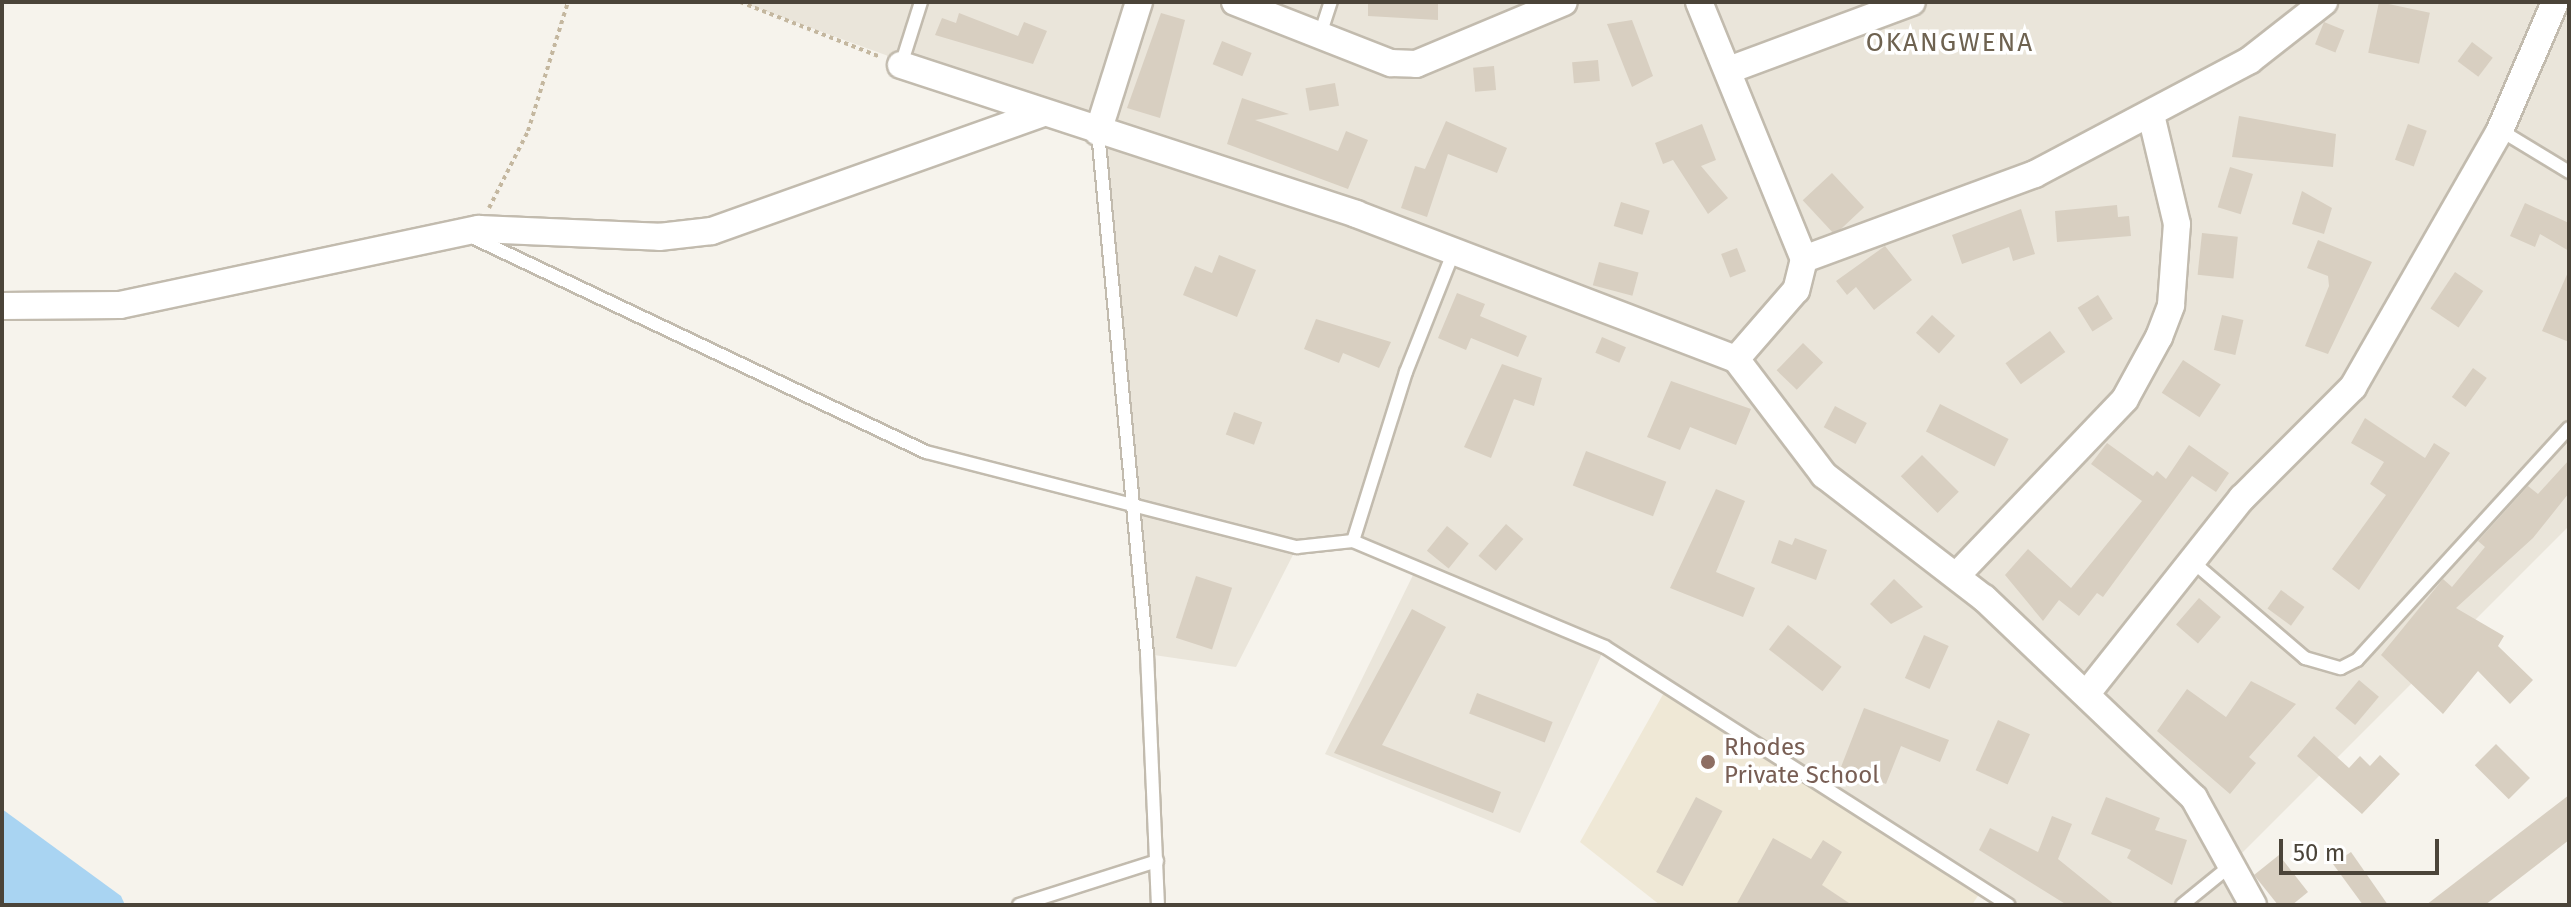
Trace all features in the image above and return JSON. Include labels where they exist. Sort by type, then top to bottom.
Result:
[{"type":"street","points":[[1098,132],[1139,2]]},
{"type":"street","points":[[1235,2],[1319,38],[1391,63],[1430,62],[1564,2]]},
{"type":"street","points":[[1699,2],[1804,259],[1796,290],[1736,359]]},
{"type":"street","points":[[1729,70],[1912,2]]},
{"type":"street","points":[[1804,259],[1957,206],[2151,115],[2296,31],[2324,2]]},
{"type":"street","points":[[2088,692],[2242,498],[2353,387],[2500,130],[2555,2]]},
{"type":"street","points":[[901,65],[1454,251],[1736,359],[1824,475],[1957,575],[2088,692],[2194,798],[2253,905]]},
{"type":"street","points":[[2,306],[120,305],[470,231],[659,237],[712,231],[1041,114]]},
{"type":"street","points":[[1957,575],[2118,408],[2159,337],[2174,285],[2177,224],[2151,115]]},
{"type":"lane","points":[[901,65],[921,2]]},
{"type":"lane","points":[[1319,38],[1331,2]]},
{"type":"lane","points":[[2500,130],[2569,172]]},
{"type":"lane","points":[[1098,132],[1128,500],[1147,654],[1158,905]]},
{"type":"lane","points":[[470,231],[926,452],[1128,500],[1297,547],[1353,541],[1605,647],[1670,682],[2008,905]]},
{"type":"lane","points":[[1353,541],[1406,372],[1454,251]]},
{"type":"lane","points":[[2193,562],[2305,658],[2341,668],[2357,660],[2569,428]]},
{"type":"lane","points":[[1019,905],[1157,861]]},
{"type":"lane","points":[[2182,905],[2230,866]]},
{"type":"path","points":[[470,231],[528,131],[568,2]]},
{"type":"path","points":[[740,2],[901,65]]},
{"type":"shaded area","points":[[740,2],[2569,2],[2569,526],[2230,865],[2253,905],[2008,905],[1605,647],[1520,833],[1325,754],[1416,569],[1353,541],[1297,547],[1236,667],[1147,654],[1097,132]]},
{"type":"shaded area","name":"Rhodes Private School","points":[[1670,682],[1983,888],[1972,905],[1660,905],[1580,842]]},
{"type":"water","points":[[2,809],[121,896],[125,905],[2,905]]},
{"type":"building","points":[[1368,2],[1438,2],[1438,20],[1368,16]]},
{"type":"building","points":[[2379,2],[2430,13],[2419,64],[2368,53]]},
{"type":"building","points":[[959,13],[1018,36],[1024,22],[1047,31],[1033,64],[935,35],[942,18],[956,23]]},
{"type":"building","points":[[1161,13],[1185,20],[1160,118],[1127,108]]},
{"type":"building","points":[[1632,20],[1653,76],[1632,87],[1607,24]]},
{"type":"building","points":[[2324,22],[2344,30],[2335,52],[2315,44]]},
{"type":"building","points":[[1222,41],[1252,53],[1242,76],[1213,64]]},
{"type":"building","points":[[2472,42],[2493,58],[2478,77],[2458,61]]},
{"type":"building","points":[[1598,60],[1600,81],[1574,83],[1572,62]]},
{"type":"building","points":[[1494,66],[1496,90],[1475,92],[1473,68]]},
{"type":"building","points":[[1335,83],[1339,106],[1309,111],[1305,88]]},
{"type":"building","points":[[1242,98],[1289,114],[1255,120],[1338,151],[1346,131],[1368,140],[1348,189],[1227,144]]},
{"type":"building","points":[[2239,116],[2336,134],[2333,167],[2232,157]]},
{"type":"building","points":[[1446,121],[1507,148],[1497,173],[1448,154],[1427,217],[1401,208],[1415,166],[1425,169]]},
{"type":"building","points":[[1702,124],[1716,160],[1701,166],[1728,198],[1708,214],[1673,160],[1663,164],[1655,143]]},
{"type":"building","points":[[2408,124],[2427,131],[2414,167],[2395,160]]},
{"type":"building","points":[[2230,167],[2253,174],[2241,214],[2218,207]]},
{"type":"building","points":[[1832,173],[1864,207],[1835,235],[1803,200]]},
{"type":"building","points":[[2302,191],[2332,208],[2324,234],[2292,224]]},
{"type":"building","points":[[1621,202],[1650,211],[1642,235],[1614,226]]},
{"type":"building","points":[[2525,203],[2569,223],[2569,251],[2540,234],[2535,247],[2510,236]]},
{"type":"building","points":[[2117,205],[2118,217],[2129,216],[2131,236],[2057,242],[2055,211]]},
{"type":"building","points":[[2021,209],[2035,254],[2013,261],[2009,247],[1962,264],[1952,235]]},
{"type":"building","points":[[2202,233],[2238,237],[2233,279],[2198,275]]},
{"type":"building","points":[[2318,240],[2372,262],[2328,354],[2305,346],[2329,286],[2328,276],[2307,268]]},
{"type":"building","points":[[1885,246],[1912,280],[1874,310],[1856,287],[1847,295],[1836,281]]},
{"type":"building","points":[[1737,248],[1746,271],[1730,277],[1721,254]]},
{"type":"building","points":[[1219,255],[1256,270],[1237,317],[1183,295],[1195,266],[1212,273]]},
{"type":"building","points":[[1599,262],[1639,273],[1632,296],[1593,285]]},
{"type":"building","points":[[2569,270],[2569,342],[2542,331]]},
{"type":"building","points":[[2455,272],[2483,291],[2459,327],[2430,308]]},
{"type":"building","points":[[1457,293],[1485,304],[1480,316],[1527,336],[1518,357],[1471,338],[1466,350],[1438,338]]},
{"type":"building","points":[[2098,295],[2113,319],[2092,331],[2078,308]]},
{"type":"building","points":[[1932,315],[1955,336],[1939,354],[1916,333]]},
{"type":"building","points":[[2222,315],[2243,320],[2235,355],[2214,350]]},
{"type":"building","points":[[1316,319],[1391,342],[1379,368],[1343,353],[1339,363],[1304,349]]},
{"type":"building","points":[[2050,331],[2065,352],[2021,384],[2006,363]]},
{"type":"building","points":[[1602,337],[1626,347],[1619,363],[1595,353]]},
{"type":"building","points":[[1803,343],[1823,362],[1797,390],[1777,370]]},
{"type":"building","points":[[2183,360],[2221,385],[2199,417],[2162,393]]},
{"type":"building","points":[[1502,364],[1542,378],[1534,406],[1514,399],[1491,458],[1464,447]]},
{"type":"building","points":[[2473,368],[2487,378],[2466,407],[2452,397]]},
{"type":"building","points":[[1671,381],[1751,409],[1736,445],[1690,427],[1680,450],[1647,437]]},
{"type":"building","points":[[1940,404],[2009,439],[1995,467],[1926,432]]},
{"type":"building","points":[[1835,406],[1867,423],[1856,444],[1824,427]]},
{"type":"building","points":[[1234,412],[1262,422],[1254,445],[1226,435]]},
{"type":"building","points":[[2365,418],[2425,458],[2434,443],[2450,453],[2359,590],[2332,569],[2386,495],[2370,484],[2384,462],[2351,443]]},
{"type":"building","points":[[2107,443],[2153,476],[2157,471],[2166,479],[2189,445],[2229,473],[2216,492],[2192,476],[2103,597],[2097,593],[2079,616],[2059,600],[2043,621],[2005,575],[2028,549],[2071,588],[2142,501],[2091,464]]},
{"type":"building","points":[[1586,451],[1666,482],[1653,516],[1573,486]]},
{"type":"building","points":[[1922,455],[1959,492],[1938,513],[1901,476]]},
{"type":"building","points":[[2569,460],[2569,493],[2533,538],[2456,608],[2504,636],[2498,646],[2533,680],[2510,704],[2478,671],[2443,714],[2381,655],[2443,579],[2452,587],[2485,547],[2478,541],[2528,486],[2538,494]]},
{"type":"building","points":[[1716,489],[1745,501],[1716,572],[1755,588],[1743,617],[1670,588]]},
{"type":"building","points":[[1506,524],[1523,539],[1496,571],[1478,556]]},
{"type":"building","points":[[1447,526],[1469,544],[1449,568],[1427,551]]},
{"type":"building","points":[[1795,538],[1827,550],[1816,580],[1771,563],[1779,540],[1792,545]]},
{"type":"building","points":[[1196,576],[1232,588],[1212,650],[1176,638]]},
{"type":"building","points":[[1894,579],[1923,607],[1891,624],[1870,604]]},
{"type":"building","points":[[2281,590],[2304,607],[2291,626],[2267,609]]},
{"type":"building","points":[[2199,598],[2221,617],[2198,643],[2176,624]]},
{"type":"building","points":[[1412,609],[1446,627],[1382,745],[1501,792],[1493,813],[1334,753]]},
{"type":"building","points":[[1788,625],[1842,667],[1822,691],[1769,649]]},
{"type":"building","points":[[1924,635],[1949,646],[1930,689],[1905,678]]},
{"type":"building","points":[[2359,680],[2379,697],[2355,725],[2335,708]]},
{"type":"building","points":[[2251,681],[2296,704],[2249,757],[2256,763],[2230,794],[2157,731],[2187,689],[2226,717]]},
{"type":"building","points":[[1477,693],[1553,722],[1545,743],[1469,714]]},
{"type":"building","points":[[1864,708],[1949,740],[1940,762],[1901,746],[1886,784],[1841,767]]},
{"type":"building","points":[[1998,720],[2030,734],[2008,784],[1976,770]]},
{"type":"building","points":[[2314,736],[2349,768],[2360,756],[2370,766],[2380,755],[2400,774],[2362,814],[2297,756]]},
{"type":"building","points":[[2496,744],[2530,778],[2509,799],[2475,765]]},
{"type":"building","points":[[2569,795],[2569,840],[2485,905],[2426,905]]},
{"type":"building","points":[[1696,797],[1722,811],[1683,886],[1656,872]]},
{"type":"building","points":[[2106,797],[2160,818],[2155,830],[2187,840],[2172,885],[2127,858],[2131,850],[2091,834]]},
{"type":"building","points":[[2052,816],[2072,824],[2058,859],[2115,905],[2067,905],[1979,850],[1990,828],[2038,852]]},
{"type":"building","points":[[1773,838],[1811,859],[1823,840],[1842,852],[1822,885],[1852,905],[1736,905]]},
{"type":"building","points":[[2351,852],[2388,905],[2363,905],[2333,864]]},
{"type":"building","points":[[2279,855],[2308,892],[2292,905],[2278,905],[2254,875]]},
{"type":"place","name":"Rhodes Private School","points":[[1708,762]]},
{"type":"district","name":"OKANGWENA","points":[[1950,43]]}]
